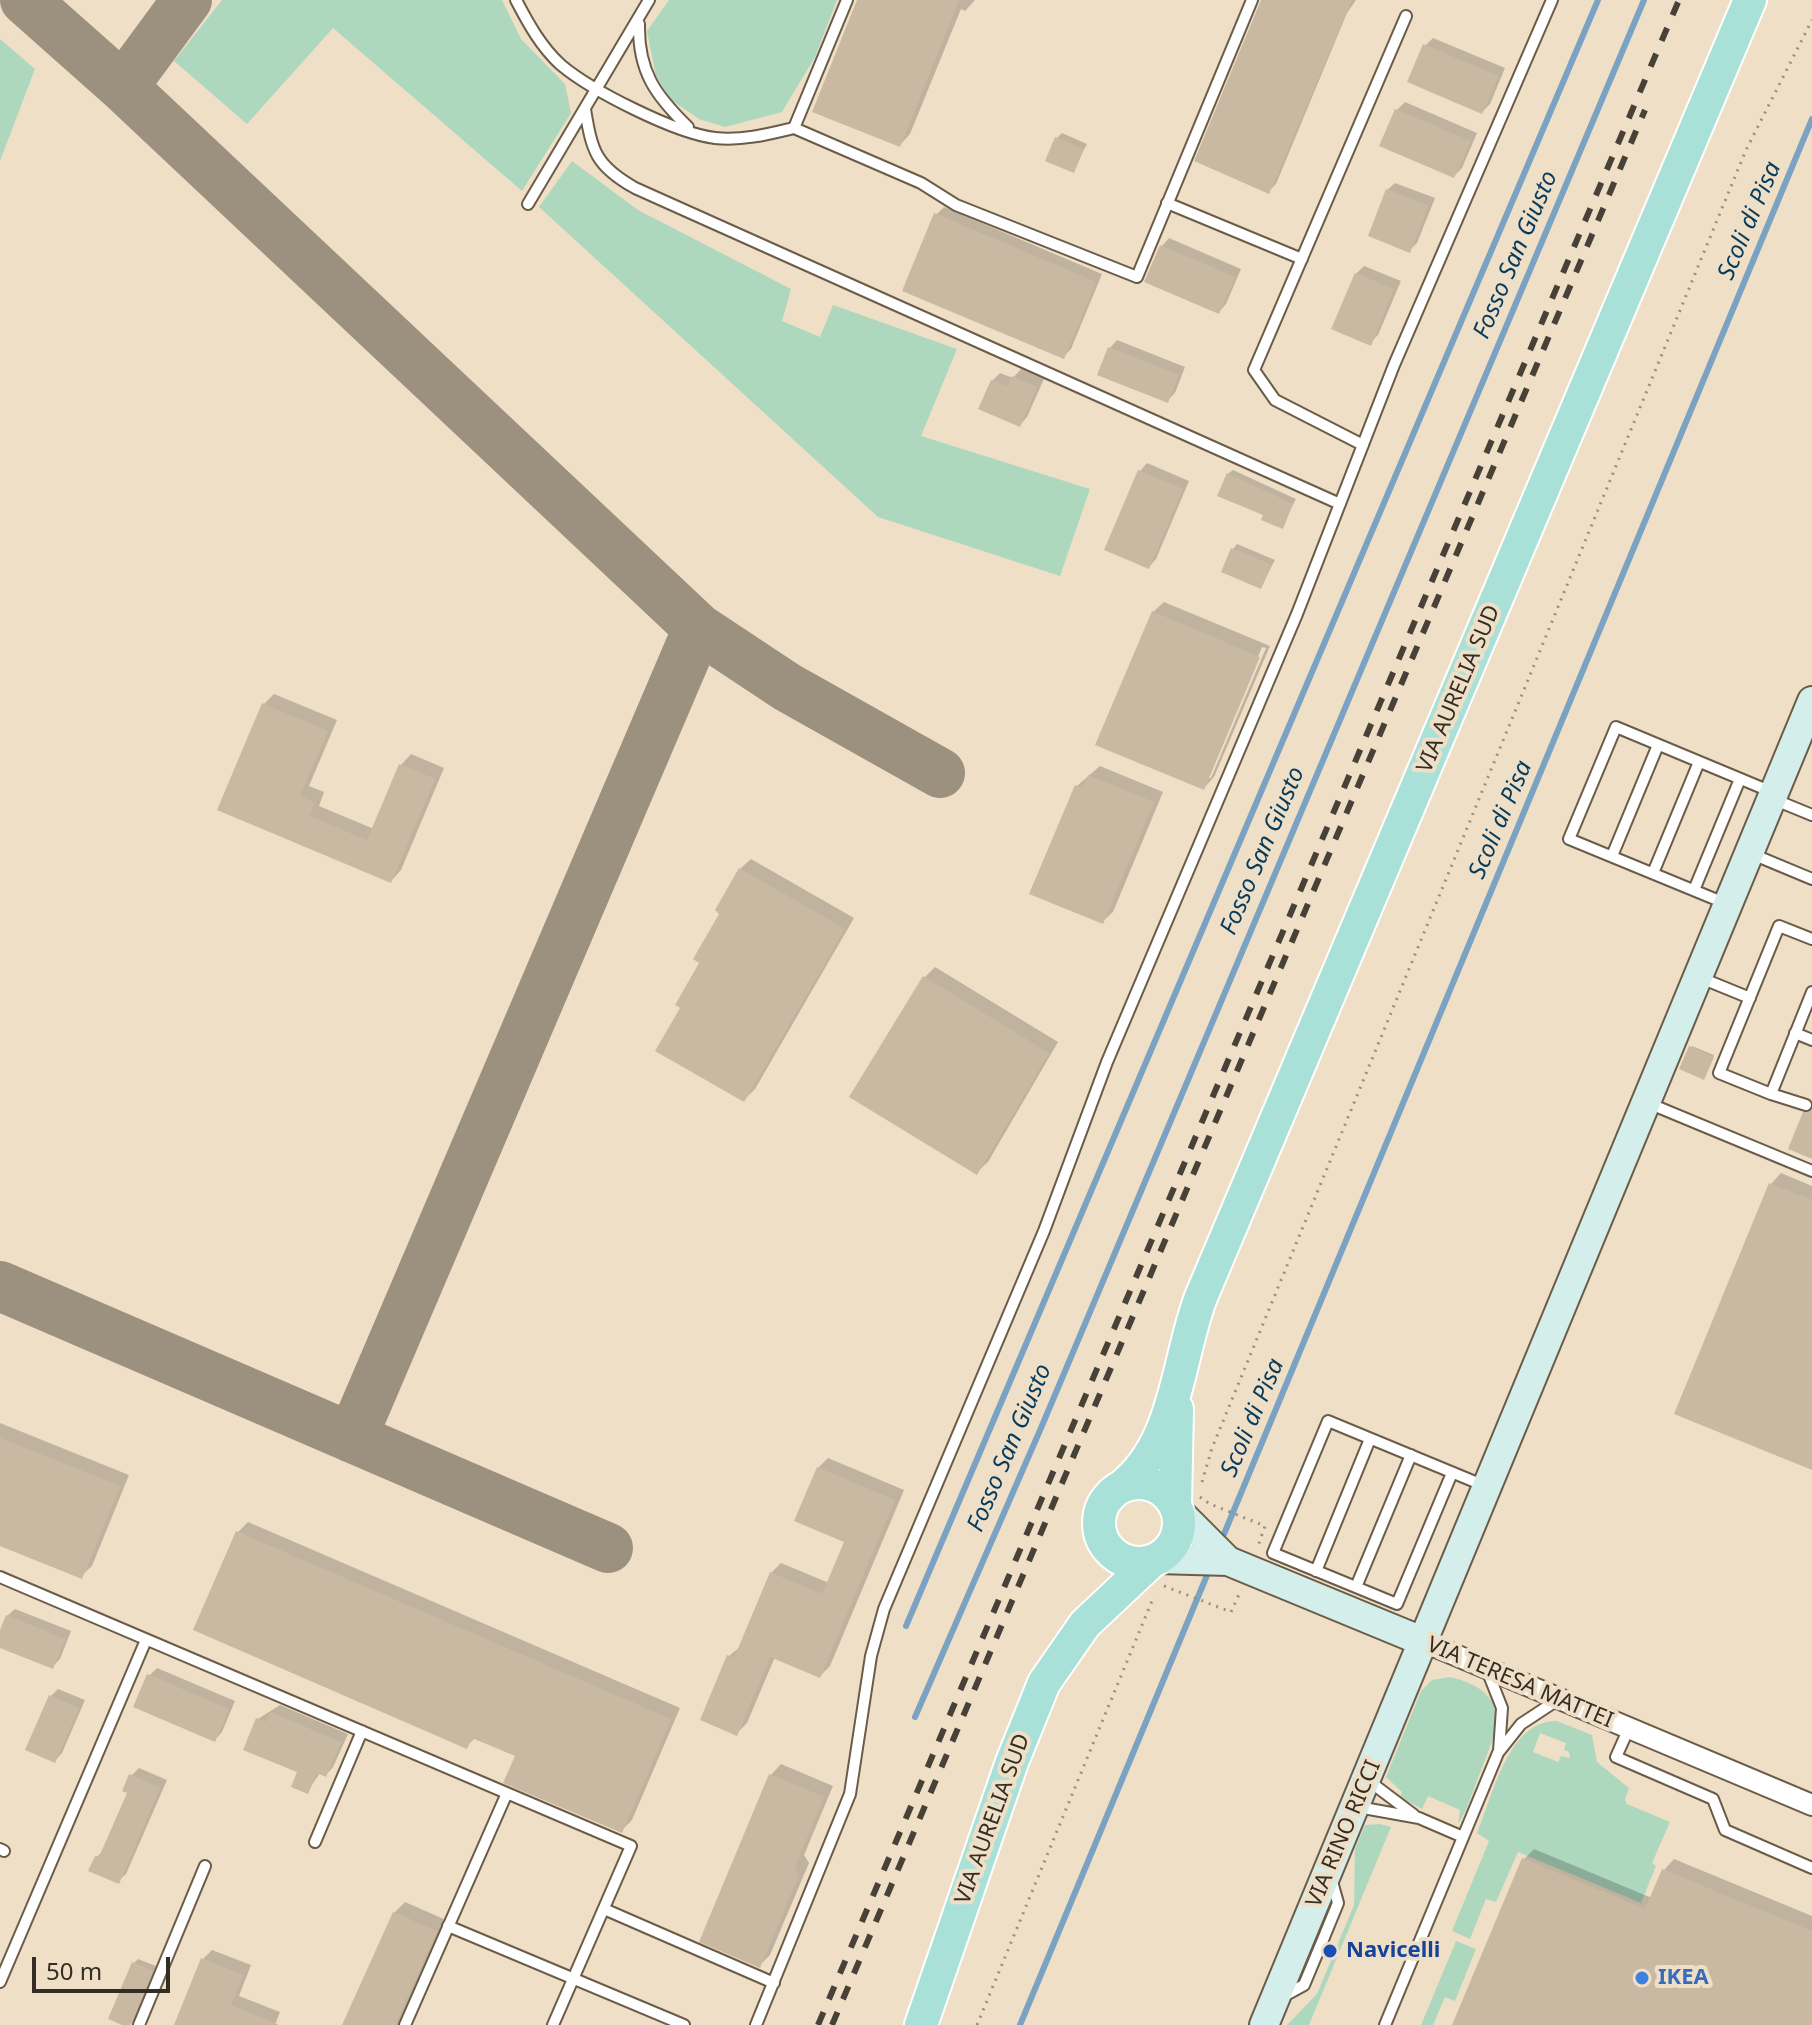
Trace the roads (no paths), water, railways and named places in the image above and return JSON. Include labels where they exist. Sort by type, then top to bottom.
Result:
[{"type":"main road","name":"VIA AURELIA SUD","points":[[1177,1380],[1188,1329],[1201,1297],[1750,0]]},
{"type":"main road","points":[[1085,1624],[1100,1576],[1103,1507],[1149,1460],[1177,1380]]},
{"type":"main road","points":[[1085,1624],[1154,1560],[1167,1552],[1177,1536],[1177,1380]]},
{"type":"main road","points":[[1120,1488],[1148,1484],[1164,1492],[1177,1508]]},
{"type":"main road","points":[[1100,1532],[1107,1546],[1118,1556],[1132,1562],[1154,1560]]},
{"type":"main road","name":"VIA AURELIA SUD","points":[[921,2025],[1037,1697],[1060,1656],[1085,1624]]},
{"type":"street","name":"VIA RINO RICCI","points":[[1269,2014],[1812,701]]},
{"type":"street","points":[[1177,1508],[1236,1573]]},
{"type":"street","points":[[1154,1560],[1236,1573]]},
{"type":"street","name":"VIA TERESA MATTEI","points":[[1236,1573],[1422,1641],[1812,1805]]},
{"type":"lane","points":[[516,0],[532,31],[560,64],[597,89],[652,117],[714,138],[754,137],[794,128],[921,183],[956,205],[1137,277],[1252,0]]},
{"type":"lane","points":[[528,204],[639,22],[649,0]]},
{"type":"lane","points":[[794,128],[847,0]]},
{"type":"lane","points":[[756,2025],[850,1794],[871,1656],[884,1609],[1044,1231],[1107,1062],[1224,793],[1394,365],[1552,0]]},
{"type":"lane","points":[[1363,445],[1275,400],[1254,370],[1406,16]]},
{"type":"lane","points":[[639,22],[639,52],[649,79],[662,102],[691,130]]},
{"type":"lane","points":[[585,109],[592,152],[614,176],[635,188],[1340,504]]},
{"type":"lane","points":[[1167,203],[1302,259]]},
{"type":"lane","points":[[1729,905],[1569,839],[1616,727],[1740,779],[1812,815]]},
{"type":"lane","points":[[1612,856],[1658,745]]},
{"type":"lane","points":[[1653,873],[1699,762]]},
{"type":"lane","points":[[1694,890],[1740,779]]},
{"type":"lane","points":[[1750,853],[1812,879]]},
{"type":"lane","points":[[1806,1105],[1719,1073],[1779,926],[1812,939]]},
{"type":"lane","points":[[1699,977],[1750,998]]},
{"type":"lane","points":[[1771,1094],[1795,1033],[1809,1007],[1812,992]]},
{"type":"lane","points":[[1795,1033],[1812,1040]]},
{"type":"lane","points":[[1648,1103],[1812,1171]]},
{"type":"lane","points":[[1452,1473],[1397,1604],[1273,1553],[1328,1421],[1487,1487]]},
{"type":"lane","points":[[1316,1571],[1370,1439]]},
{"type":"lane","points":[[1356,1587],[1411,1455]]},
{"type":"lane","points":[[0,1577],[631,1846],[553,2025]]},
{"type":"lane","points":[[0,1982],[146,1640]]},
{"type":"lane","points":[[1486,1669],[1502,1708],[1498,1753]]},
{"type":"lane","points":[[1385,2025],[1498,1753],[1521,1724],[1559,1699]]},
{"type":"lane","points":[[1629,1728],[1616,1757],[1713,1799],[1725,1830],[1812,1868]]},
{"type":"lane","points":[[315,1842],[362,1731]]},
{"type":"lane","points":[[1367,1780],[1419,1818],[1463,1837]]},
{"type":"lane","points":[[405,2025],[507,1793]]},
{"type":"lane","points":[[1355,1807],[1419,1818]]},
{"type":"lane","points":[[139,2025],[205,1866]]},
{"type":"lane","points":[[604,1909],[774,1983]]},
{"type":"lane","points":[[448,1926],[684,2025]]},
{"type":"waterway","points":[[906,1626],[1598,0]]},
{"type":"waterway","name":"Fosso San Giusto","points":[[915,1717],[1041,1428],[1644,0]]},
{"type":"waterway","name":"Scoli di Pisa","points":[[1224,1534],[1812,119]]},
{"type":"waterway","points":[[1020,2025],[1210,1568]]},
{"type":"railway","points":[[818,2025],[1679,0]]},
{"type":"railway","points":[[832,2025],[1645,110]]},
{"type":"place","name":"Navicelli","points":[[1330,1951]]},
{"type":"place","name":"IKEA","points":[[1642,1978]]}]
